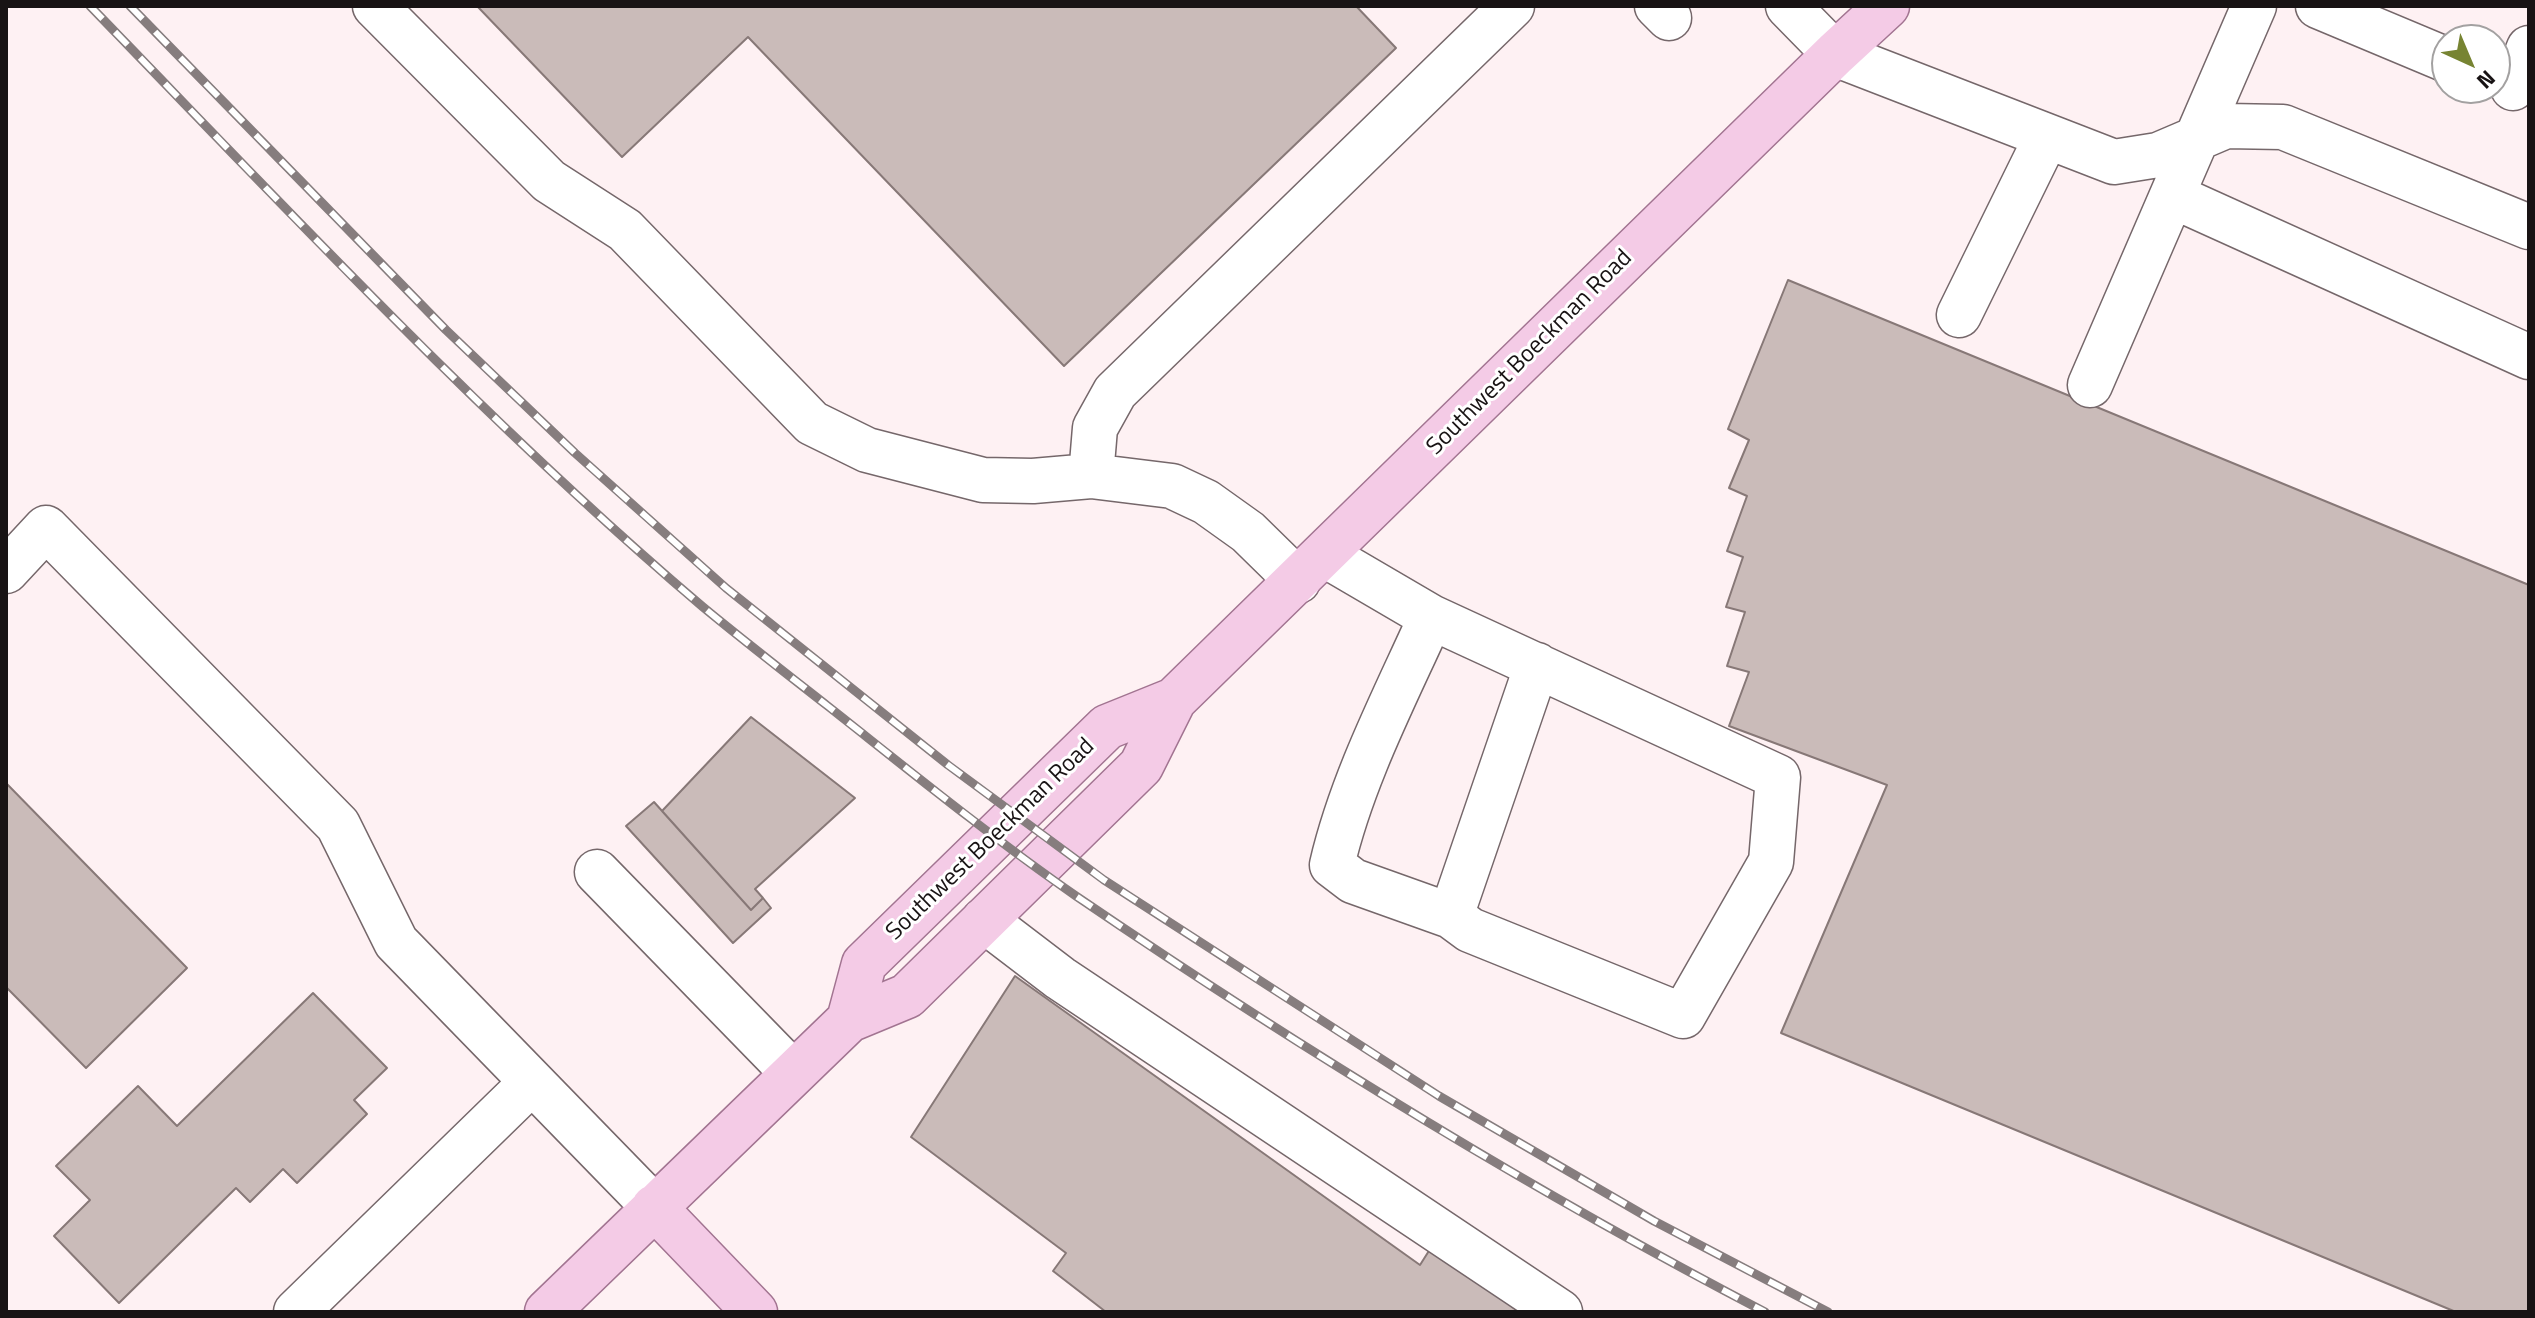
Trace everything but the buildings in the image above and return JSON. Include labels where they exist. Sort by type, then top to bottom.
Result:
[{"type":"main road","name":"Southwest Boeckman Road","points":[[547,1312],[849,1020],[907,996],[1141,766],[1174,700],[1887,6]]},
{"type":"main road","name":"Southwest Boeckman Road","points":[[849,1020],[864,964],[1107,727],[1174,700]]},
{"type":"main road","points":[[654,1207],[755,1312]]},
{"type":"lane","points":[[375,6],[549,181],[625,230],[812,423],[867,450],[983,480],[1033,481],[1091,476],[1172,486],[1206,502],[1248,532],[1311,568],[1431,617],[1778,777],[1771,862],[1683,1016],[1470,930],[1451,916],[1353,881],[1332,865],[1340,833],[1381,730],[1431,617]]},
{"type":"lane","points":[[1091,476],[1095,428],[1115,392],[1512,6]]},
{"type":"lane","points":[[1788,6],[1835,54],[2114,162],[2158,155],[2226,126],[2283,127],[2529,227]]},
{"type":"lane","points":[[2090,385],[2254,6]]},
{"type":"lane","points":[[2318,6],[2395,21],[2431,48]]},
{"type":"lane","points":[[2512,88],[2529,48]]},
{"type":"lane","points":[[1959,315],[2047,136]]},
{"type":"lane","points":[[2173,196],[2529,357]]},
{"type":"lane","points":[[6,571],[46,528],[338,825],[396,942],[654,1207]]},
{"type":"lane","points":[[1451,916],[1537,665]]},
{"type":"lane","points":[[597,872],[792,1072]]},
{"type":"lane","points":[[984,920],[1060,978],[1560,1312]]},
{"type":"lane","points":[[296,1312],[532,1082]]},
{"type":"railway","points":[[90,6],[389,314],[543,464],[703,607],[951,803],[1076,896],[1329,1061],[1501,1166],[1765,1312]]},
{"type":"railway","points":[[130,6],[446,330],[575,453],[726,588],[948,765],[1104,880],[1439,1096],[1654,1221],[1828,1312]]}]
